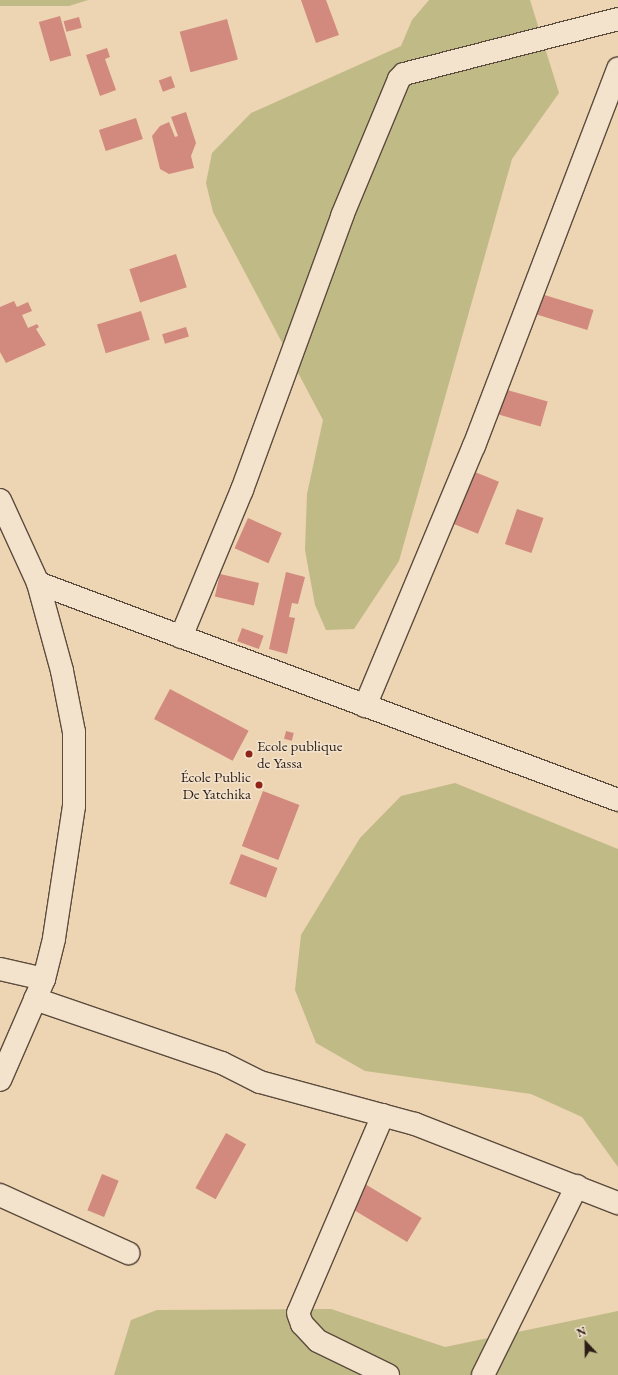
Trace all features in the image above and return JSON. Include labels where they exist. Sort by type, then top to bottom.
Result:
[{"type":"street","points":[[181,637],[242,490],[342,216],[398,79],[404,74],[618,19]]},
{"type":"street","points":[[365,706],[474,446],[618,69]]},
{"type":"street","points":[[0,500],[6,528],[38,583],[62,671],[74,732],[74,806],[54,939],[44,979],[0,1080]]},
{"type":"street","points":[[38,583],[618,800]]},
{"type":"street","points":[[0,969],[44,979]]},
{"type":"street","points":[[36,999],[222,1063],[260,1082],[415,1124],[618,1203]]},
{"type":"street","points":[[383,1115],[298,1313],[302,1324],[318,1341],[388,1375]]},
{"type":"street","points":[[483,1375],[577,1186]]},
{"type":"street","points":[[0,1195],[128,1253]]},
{"type":"shaded area","points":[[0,0],[88,0],[69,6],[0,6]]},
{"type":"shaded area","points":[[429,0],[530,0],[559,93],[512,159],[399,561],[354,629],[326,630],[315,605],[305,550],[307,494],[323,420],[213,212],[206,183],[212,153],[251,113],[401,46],[412,20]]},
{"type":"shaded area","points":[[455,783],[618,849],[618,1167],[582,1117],[531,1094],[365,1071],[316,1043],[295,990],[301,935],[360,838],[401,796]]},
{"type":"shaded area","points":[[331,1309],[445,1347],[618,1311],[618,1375],[114,1375],[131,1320],[157,1310]]},
{"type":"building","points":[[301,0],[326,0],[339,35],[316,43]]},
{"type":"building","points":[[60,16],[71,55],[50,61],[39,22]]},
{"type":"building","points":[[79,17],[82,28],[66,32],[64,21]]},
{"type":"building","points":[[227,19],[238,60],[191,72],[180,32]]},
{"type":"building","points":[[107,48],[110,57],[105,59],[116,90],[100,96],[86,55]]},
{"type":"building","points":[[171,76],[175,87],[163,92],[159,80]]},
{"type":"building","points":[[186,112],[196,143],[191,156],[194,168],[169,174],[160,169],[152,136],[160,126],[169,122],[175,137],[178,136],[171,117]]},
{"type":"building","points":[[136,118],[143,139],[106,151],[99,130]]},
{"type":"building","points":[[176,254],[187,287],[140,302],[129,269]]},
{"type":"building","points":[[538,293],[593,310],[587,330],[532,313]]},
{"type":"building","points":[[14,301],[17,307],[28,302],[32,311],[22,315],[28,328],[37,324],[39,327],[36,329],[46,345],[6,363],[0,352],[0,307]]},
{"type":"building","points":[[141,311],[150,340],[106,353],[97,324]]},
{"type":"building","points":[[186,327],[189,337],[165,344],[162,334]]},
{"type":"building","points":[[490,385],[548,402],[541,427],[483,410]]},
{"type":"building","points":[[460,466],[499,482],[478,534],[439,518]]},
{"type":"building","points":[[517,509],[543,518],[531,553],[505,544]]},
{"type":"building","points":[[248,518],[282,533],[268,563],[235,548]]},
{"type":"building","points":[[286,572],[305,577],[298,604],[292,603],[289,617],[295,618],[287,654],[269,649]]},
{"type":"building","points":[[220,574],[259,583],[254,605],[215,596]]},
{"type":"building","points":[[242,628],[264,636],[259,649],[237,641]]},
{"type":"building","points":[[170,689],[249,731],[233,761],[154,719]]},
{"type":"building","points":[[286,731],[294,733],[292,741],[284,739]]},
{"type":"building","points":[[263,791],[299,805],[278,860],[242,846]]},
{"type":"building","points":[[241,854],[277,868],[266,898],[230,884]]},
{"type":"building","points":[[226,1133],[246,1144],[216,1199],[195,1188]]},
{"type":"building","points":[[102,1174],[119,1181],[104,1217],[87,1210]]},
{"type":"building","points":[[365,1184],[422,1218],[407,1242],[351,1208]]},
{"type":"place","name":"Ecole publique de Yassa","points":[[249,754]]},
{"type":"place","name":"École Public De Yatchika","points":[[259,785]]}]
